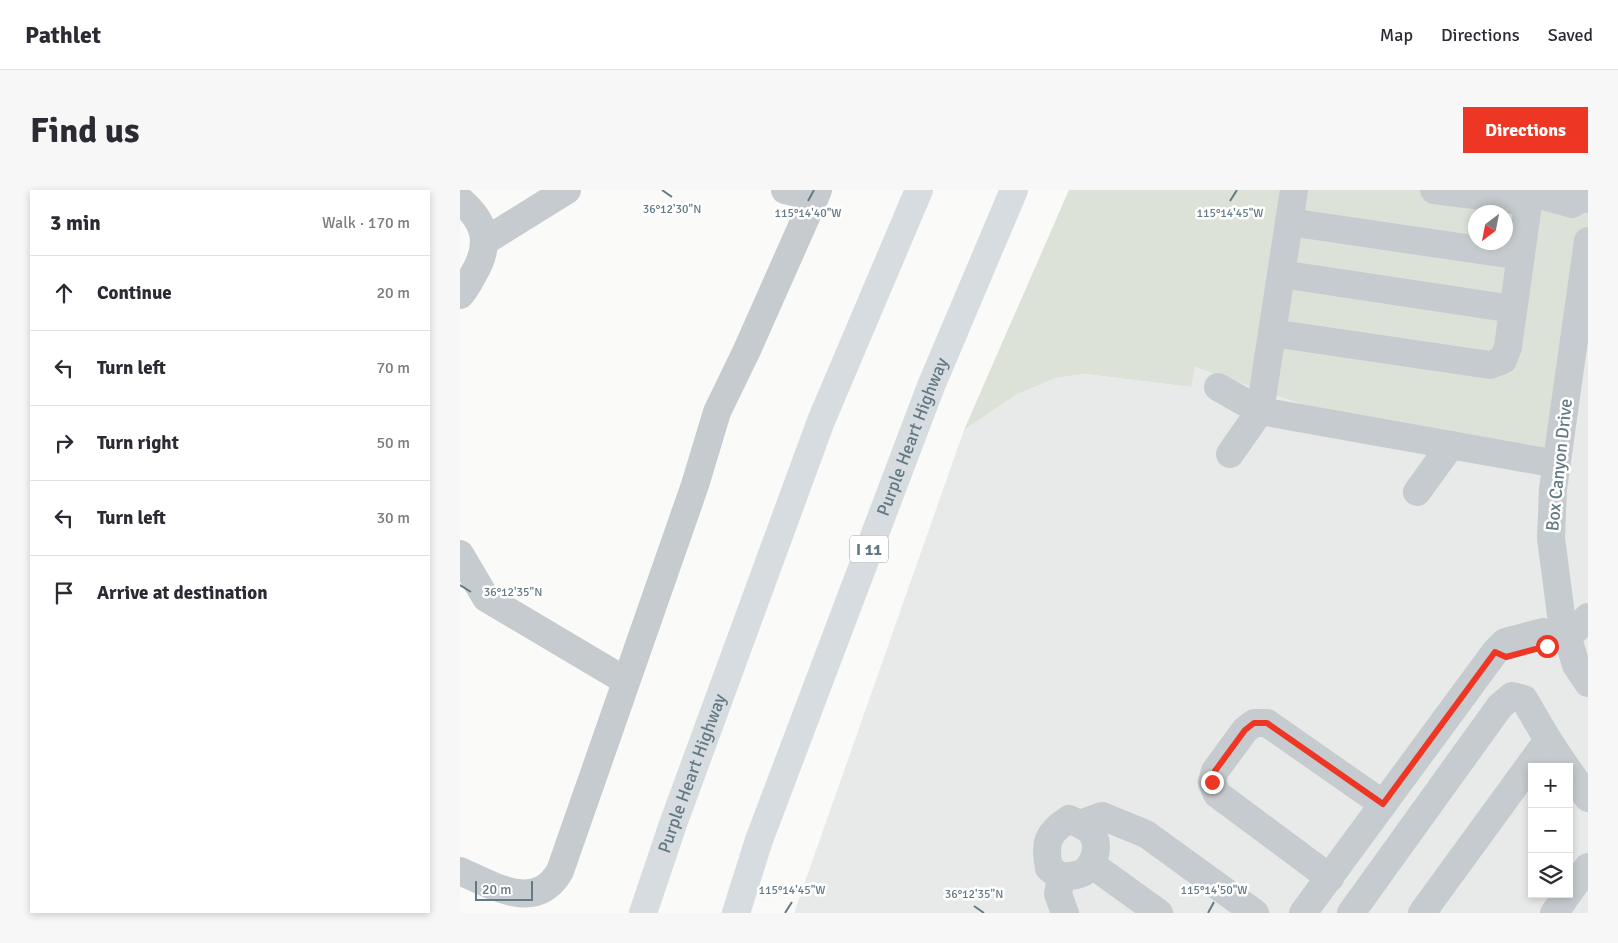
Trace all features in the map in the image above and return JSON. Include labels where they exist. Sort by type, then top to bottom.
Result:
[{"type":"highway","name":"Purple Heart Highway","points":[[643,913],[676,814],[820,421],[919,190]]},
{"type":"highway","name":"Purple Heart Highway","points":[[736,913],[759,840],[930,386],[1014,190]]},
{"type":"street","points":[[485,241],[567,190]]},
{"type":"street","points":[[460,871],[513,895],[526,897],[547,889],[555,882],[694,485],[717,412],[747,350],[817,193],[785,190]]},
{"type":"street","points":[[1230,454],[1260,412],[1294,190]]},
{"type":"street","points":[[1434,190],[1529,194],[1572,204],[1582,196]]},
{"type":"street","points":[[1272,333],[1490,365],[1502,360],[1508,347],[1529,194]]},
{"type":"street","points":[[460,200],[475,214],[482,228],[485,241],[479,265],[460,295]]},
{"type":"street","points":[[1289,222],[1521,256]]},
{"type":"street","name":"Box Canyon Drive","points":[[1588,242],[1553,489],[1551,538],[1561,615],[1574,629],[1576,665],[1588,683]]},
{"type":"street","points":[[1281,274],[1513,309]]},
{"type":"street","points":[[1218,387],[1260,412],[1557,464]]},
{"type":"street","points":[[1417,492],[1451,445]]},
{"type":"street","points":[[460,554],[486,598],[626,681]]},
{"type":"street","points":[[1303,913],[1495,652],[1506,657],[1547,646],[1574,629]]},
{"type":"street","points":[[1351,913],[1500,706],[1512,696],[1524,699],[1563,763]]},
{"type":"street","points":[[1330,878],[1217,794],[1212,782],[1215,771],[1245,730],[1254,723],[1267,723],[1383,804]]},
{"type":"street","points":[[1422,913],[1548,740]]},
{"type":"street","points":[[1573,777],[1588,798]]},
{"type":"street","points":[[1080,824],[1102,816],[1146,834],[1255,913]]},
{"type":"street","points":[[1069,819],[1080,824],[1094,836],[1096,853],[1091,864],[1083,872],[1061,877],[1049,868],[1045,852],[1047,842],[1057,827],[1069,819]]},
{"type":"street","points":[[1091,864],[1159,913]]},
{"type":"street","points":[[1573,888],[1588,867]]},
{"type":"street","points":[[1061,877],[1058,894],[1065,913]]},
{"type":"street","points":[[1554,913],[1565,898]]},
{"type":"shaded area","points":[[1069,190],[1588,190],[1588,241],[1557,464],[1358,424],[1195,367],[1191,387],[1085,374],[1056,378],[1016,395],[964,430]]},
{"type":"shaded area","points":[[1588,241],[1588,913],[794,913],[964,430],[1016,395],[1056,378],[1085,374],[1190,387],[1195,367],[1358,424]]},
{"type":"route","points":[[1212,782],[1215,771],[1245,730],[1254,723],[1267,723],[1383,804],[1495,652],[1506,657],[1547,646]]}]
